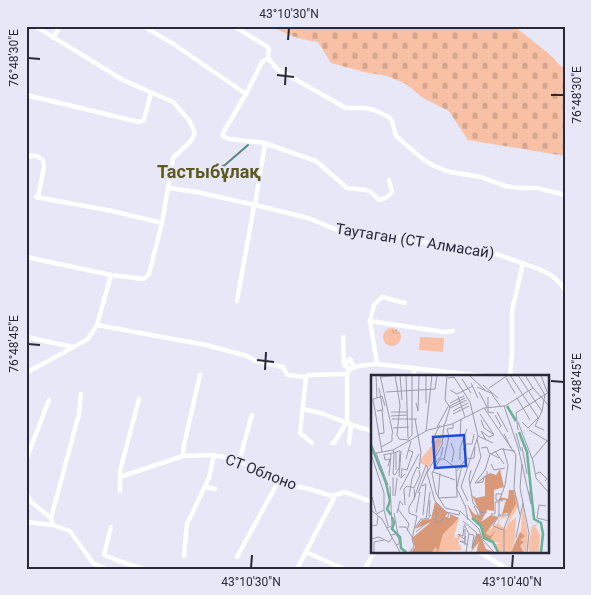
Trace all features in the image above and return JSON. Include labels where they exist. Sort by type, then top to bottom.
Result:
[{"type":"street","points":[[26,257],[111,275],[144,279],[152,267],[169,188],[173,158],[191,141],[195,133],[189,120],[177,105],[157,94],[123,80],[35,26]]},
{"type":"street","points":[[53,38],[60,26]]},
{"type":"street","points":[[143,26],[175,45],[246,94]]},
{"type":"street","points":[[234,26],[269,48],[268,58],[277,69],[346,108],[365,108],[388,117],[392,121],[396,136],[434,166],[450,172],[481,177],[505,186],[537,188],[565,195]]},
{"type":"street","points":[[268,58],[262,62],[223,136],[265,144],[316,161],[322,164],[347,188],[366,190],[379,200],[385,199],[391,193],[392,187],[389,180]]},
{"type":"street","points":[[26,95],[139,122],[144,120],[151,93]]},
{"type":"street","points":[[237,301],[265,144]]},
{"type":"street","points":[[26,156],[37,156],[43,160],[44,167],[37,197],[162,223]]},
{"type":"street","name":"Таутаган (СТ Алмасай)","points":[[169,188],[197,192],[308,218],[337,230],[485,250],[551,275],[561,284],[565,291]]},
{"type":"street","points":[[510,375],[512,311],[523,263]]},
{"type":"street","points":[[26,373],[88,339],[97,325],[111,275]]},
{"type":"street","points":[[377,364],[370,321],[374,305],[382,298],[404,302]]},
{"type":"street","points":[[370,321],[444,332],[453,331]]},
{"type":"street","points":[[97,325],[219,348],[247,356],[256,361],[283,367],[287,375],[306,377],[377,364],[466,375]]},
{"type":"street","points":[[26,337],[73,347]]},
{"type":"street","points":[[343,337],[344,365],[350,370]]},
{"type":"street","points":[[344,350],[350,359],[347,419],[350,443]]},
{"type":"street","points":[[414,368],[414,375]]},
{"type":"street","points":[[183,456],[200,374]]},
{"type":"street","points":[[306,377],[300,433],[312,443]]},
{"type":"street","points":[[51,518],[79,414],[81,394]]},
{"type":"street","points":[[120,491],[120,477],[139,399]]},
{"type":"street","points":[[26,460],[50,400]]},
{"type":"street","points":[[303,409],[371,431]]},
{"type":"street","points":[[239,461],[252,415]]},
{"type":"street","points":[[332,443],[334,443],[348,424]]},
{"type":"street","points":[[184,556],[187,524],[205,487],[214,455]]},
{"type":"street","name":"СТ Облоно","points":[[120,477],[183,456],[214,455],[252,466],[278,482],[332,496],[345,492],[371,502]]},
{"type":"street","points":[[237,557],[278,482]]},
{"type":"street","points":[[205,487],[215,489]]},
{"type":"street","points":[[26,491],[30,501],[51,518],[53,524]]},
{"type":"street","points":[[297,569],[335,496]]},
{"type":"street","points":[[26,522],[53,524],[70,530],[93,563],[106,569]]},
{"type":"street","points":[[111,527],[104,555],[143,569]]},
{"type":"street","points":[[306,552],[344,569]]},
{"type":"street","points":[[365,569],[374,552]]},
{"type":"street","points":[[480,552],[507,569]]},
{"type":"green space","points":[[270,26],[514,26],[548,53],[565,70],[565,156],[468,140],[449,111],[423,98],[406,84],[387,76],[331,63],[318,42],[293,36]]},
{"type":"green space","points":[[388,328],[396,328],[401,333],[399,344],[388,346],[383,341],[383,333]]},
{"type":"green space","points":[[420,337],[444,338],[443,352],[419,350]]},
{"type":"waterway","points":[[208,174],[225,165],[248,145]]},
{"type":"district","name":"Тастыбұлақ","points":[[209,172]]}]
